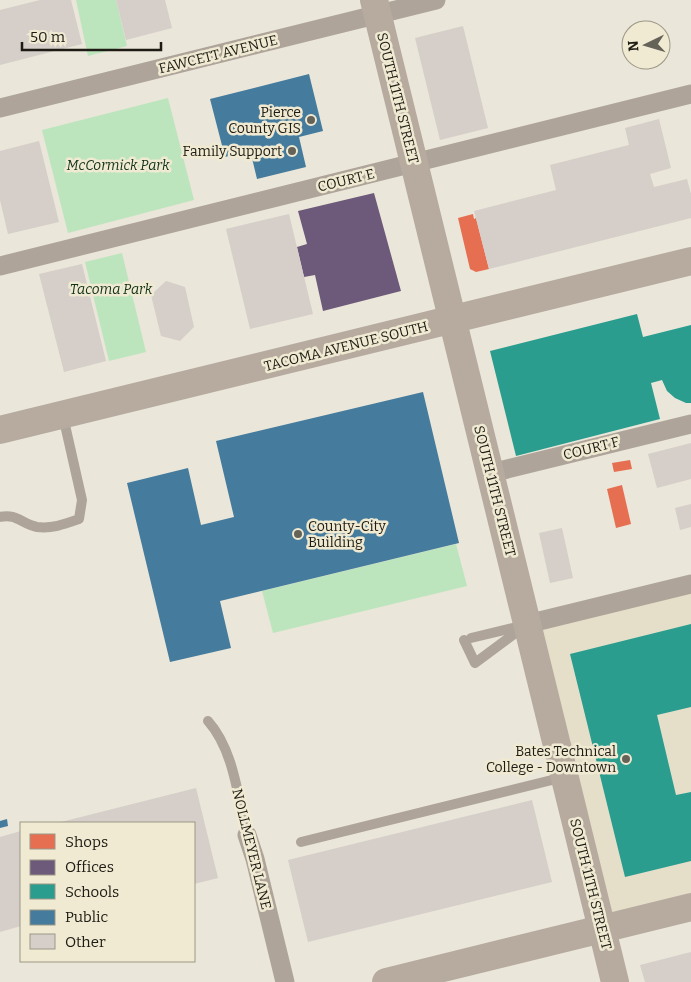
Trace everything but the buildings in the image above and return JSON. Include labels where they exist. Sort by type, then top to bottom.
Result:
[{"type":"main road","name":"SOUTH 11TH STREET","points":[[376,7],[382,40],[415,163],[616,982]]},
{"type":"main road","name":"TACOMA AVENUE SOUTH","points":[[0,430],[691,261]]},
{"type":"main road","points":[[386,982],[691,907]]},
{"type":"street","name":"FAWCETT AVENUE","points":[[0,108],[376,7],[436,0]]},
{"type":"street","name":"COURT E","points":[[0,266],[691,94]]},
{"type":"street","name":"COURT F","points":[[491,473],[691,424]]},
{"type":"street","points":[[527,624],[691,584]]},
{"type":"street","name":"NOLLMEYER LANE","points":[[247,835],[285,982]]},
{"type":"lane","points":[[0,517],[8,515],[35,526],[48,527],[63,525],[79,519],[82,500],[63,415]]},
{"type":"lane","points":[[527,624],[475,663],[468,639],[527,624]]},
{"type":"lane","name":"NOLLMEYER LANE","points":[[208,721],[220,736],[228,755],[247,835]]},
{"type":"lane","points":[[301,842],[565,776]]},
{"type":"shaded area","name":"Bates Technical College - Downtown","points":[[691,584],[691,907],[602,929],[527,624]]},
{"type":"green space","points":[[76,0],[116,0],[127,46],[88,56]]},
{"type":"green space","name":"McCormick Park","points":[[168,98],[194,200],[68,233],[42,130]]},
{"type":"green space","name":"Tacoma Park","points":[[122,253],[146,352],[109,361],[85,262]]},
{"type":"green space","points":[[456,544],[467,586],[273,633],[262,591]]},
{"type":"place","name":"Pierce County GIS","points":[[311,120]]},
{"type":"place","name":"Family Support","points":[[292,151]]},
{"type":"place","name":"County-City Building","points":[[298,534]]},
{"type":"place","name":"Bates Technical College - Downtown","points":[[626,759]]}]
